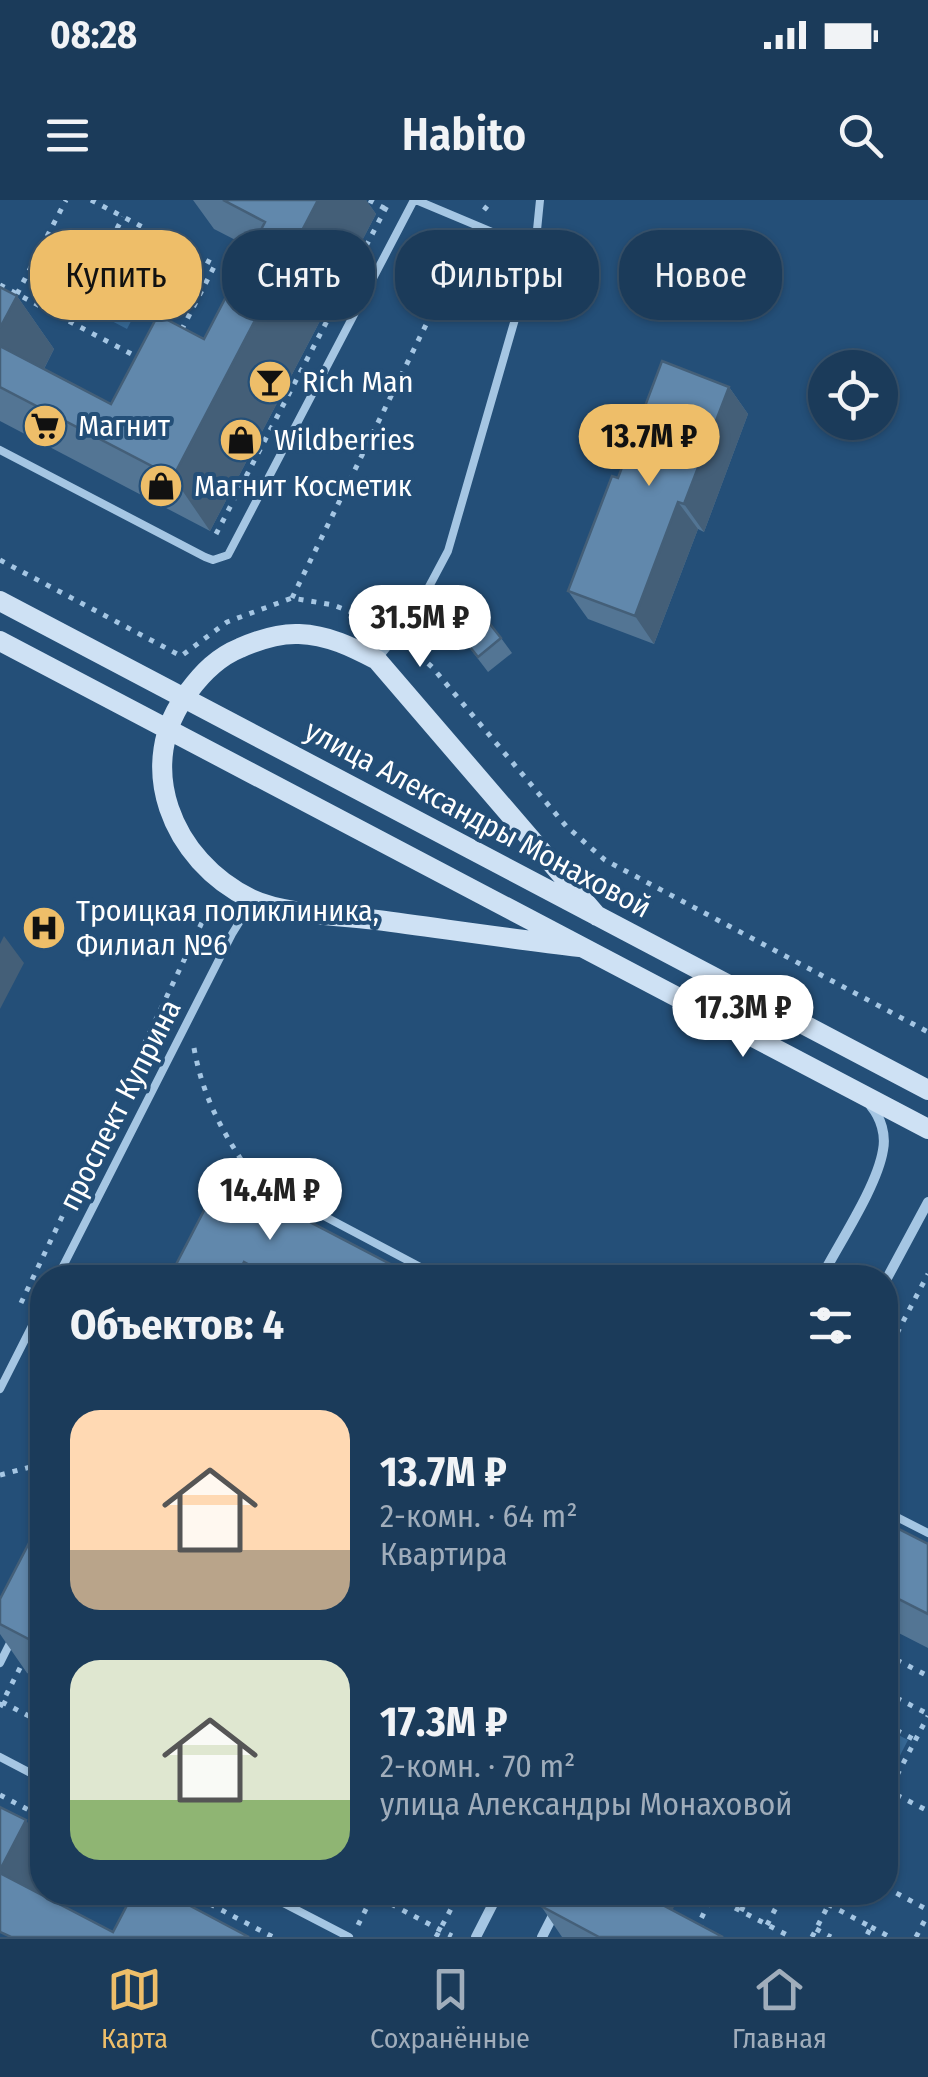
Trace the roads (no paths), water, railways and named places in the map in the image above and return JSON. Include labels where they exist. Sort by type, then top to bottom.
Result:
[{"type":"main road","name":"улица Александры Монаховой","points":[[0,601],[928,1090]]},
{"type":"main road","points":[[580,947],[311,912],[253,900],[215,877],[179,835],[165,798],[162,757],[167,729],[183,698],[203,672],[229,652],[263,638],[298,634],[338,640],[377,660],[597,916]]},
{"type":"main road","points":[[0,641],[928,1130]]},
{"type":"street","points":[[828,1265],[873,1179],[883,1151],[884,1132],[877,1113],[861,1094]]},
{"type":"street","points":[[894,1265],[928,1202]]},
{"type":"street","points":[[476,1937],[493,1905]]},
{"type":"street","points":[[542,1937],[558,1905]]},
{"type":"lane","points":[[0,450],[205,556],[221,559],[232,550],[415,200],[489,230]]},
{"type":"lane","points":[[537,230],[540,200]]},
{"type":"lane","points":[[377,660],[415,613],[448,550],[515,320]]},
{"type":"lane","name":"проспект Куприна","points":[[64,1265],[253,900]]},
{"type":"lane","points":[[237,1212],[254,1180],[416,1265]]},
{"type":"lane","points":[[0,1389],[30,1330]]},
{"type":"lane","points":[[898,1517],[928,1533]]},
{"type":"lane","points":[[0,1663],[17,1631]]},
{"type":"lane","points":[[0,1757],[30,1773]]},
{"type":"lane","points":[[287,1905],[350,1937]]},
{"type":"place","name":"Rich Man","points":[[270,382]]},
{"type":"place","name":"Магнит","points":[[45,426]]},
{"type":"place","name":"Wildberries","points":[[241,440]]},
{"type":"place","name":"Магнит Косметик","points":[[161,486]]},
{"type":"place","name":"Троицкая поликлиника, Филиал №6","points":[[44,928]]}]
